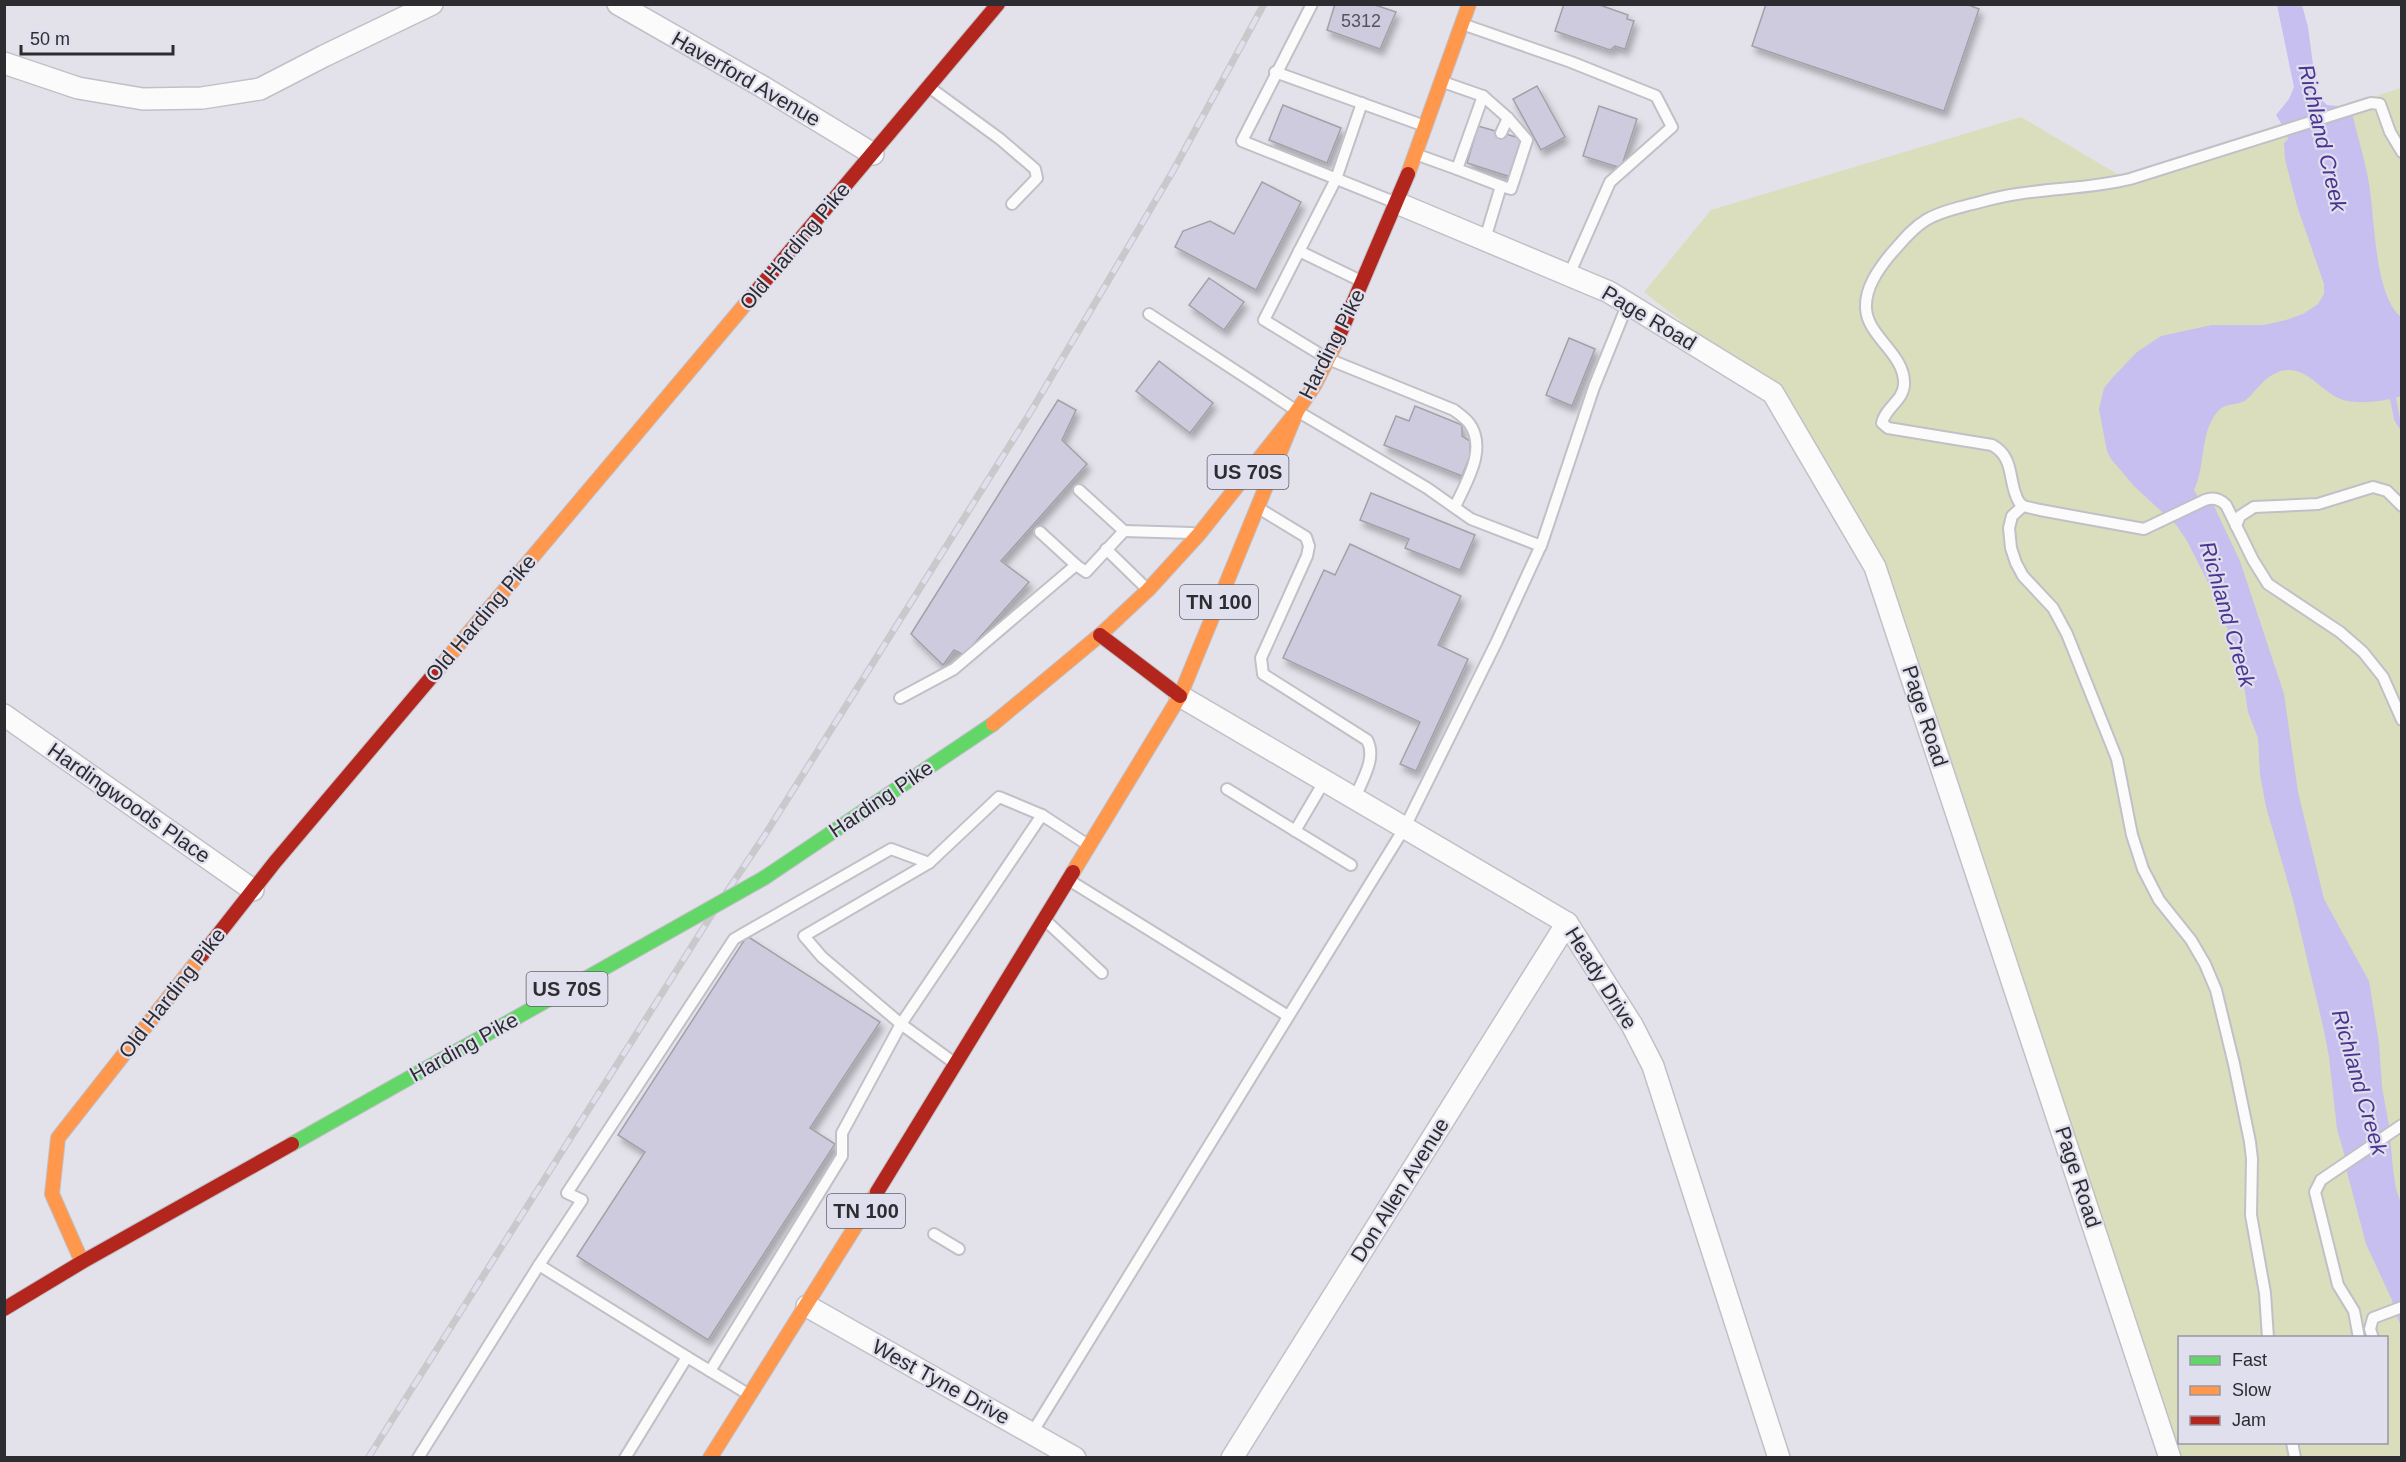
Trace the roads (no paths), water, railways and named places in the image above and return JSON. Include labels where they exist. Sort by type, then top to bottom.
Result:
[{"type":"main road","name":"Old Harding Pike","points":[[82,1262],[52,1194],[58,1138],[253,890],[998,4]]},
{"type":"main road","name":"Harding Pike","points":[[4,1309],[82,1262],[764,878],[994,723],[1100,635],[1148,590],[1200,533],[1297,411],[1328,359],[1364,283],[1397,203],[1469,4]]},
{"type":"main road","name":"TN 100","points":[[710,1458],[807,1306],[1180,696],[1297,411]]},
{"type":"main road","points":[[1100,635],[1180,696]]},
{"type":"street","points":[[4,63],[89,90],[143,99],[202,98],[260,89],[432,4]]},
{"type":"street","name":"Haverford Avenue","points":[[618,4],[763,87],[873,154]]},
{"type":"street","name":"Page Road","points":[[1397,203],[1609,292],[1773,393],[1875,567],[2170,1458]]},
{"type":"street","name":"Heady Drive","points":[[1180,696],[1567,923],[1632,1025],[1653,1066],[1779,1458]]},
{"type":"street","name":"Hardingwoods Place","points":[[4,715],[253,890]]},
{"type":"street","name":"Don Allen Avenue","points":[[1232,1458],[1567,923]]},
{"type":"street","name":"West Tyne Drive","points":[[807,1306],[1075,1458]]},
{"type":"lane","points":[[1312,4],[1275,72],[1242,141],[1397,203]]},
{"type":"lane","points":[[1462,24],[1571,62],[1656,96],[1672,127],[1610,182],[1569,275]]},
{"type":"lane","points":[[1275,72],[1425,126]]},
{"type":"lane","points":[[1415,153],[1457,170],[1488,175],[1501,186],[1511,189],[1527,140],[1508,118],[1483,96],[1441,82]]},
{"type":"lane","points":[[929,87],[1000,139],[1035,169],[1037,178],[1012,204]]},
{"type":"lane","points":[[1457,170],[1483,96]]},
{"type":"lane","points":[[2402,152],[2390,132],[2380,104],[2374,102],[2124,180],[2101,185],[2016,194],[1941,212],[1924,221],[1909,234],[1879,270],[1870,288],[1866,309],[1874,328],[1898,363],[1904,385],[1899,398],[1884,416],[1882,423],[1896,430],[1992,445],[1998,448],[2009,463],[2016,497],[2023,506],[2139,529],[2151,526],[2212,498],[2223,502],[2260,574],[2268,584],[2340,632],[2374,663],[2387,684],[2402,720]]},
{"type":"lane","points":[[1362,103],[1336,179],[1264,320],[1328,359],[1454,410],[1469,423],[1478,453],[1455,507]]},
{"type":"lane","points":[[1501,133],[1508,118]]},
{"type":"lane","points":[[1485,239],[1501,186]]},
{"type":"lane","points":[[1299,251],[1364,283]]},
{"type":"lane","points":[[1032,1433],[1405,827],[1541,546],[1594,387],[1628,303]]},
{"type":"lane","points":[[1149,314],[1297,411],[1427,488],[1471,519],[1541,546]]},
{"type":"lane","points":[[2236,526],[2240,516],[2254,507],[2318,504],[2373,487],[2387,491],[2402,506]]},
{"type":"lane","points":[[1080,490],[1124,531],[1200,533]]},
{"type":"lane","points":[[2023,506],[2012,516],[2008,528],[2016,563],[2023,576],[2053,608],[2067,634],[2117,759],[2132,835],[2143,869],[2159,900],[2191,940],[2216,990],[2250,1142],[2251,1215],[2265,1293],[2268,1336]]},
{"type":"lane","points":[[1258,507],[1306,537],[1309,546],[1307,556],[1261,658],[1263,674],[1367,740],[1371,747],[1371,757],[1355,798]]},
{"type":"lane","points":[[1040,532],[1086,572],[1124,531]]},
{"type":"lane","points":[[1106,549],[1148,590]]},
{"type":"lane","points":[[900,698],[954,669],[1077,565]]},
{"type":"lane","points":[[1295,831],[1325,780]]},
{"type":"lane","points":[[1227,789],[1351,865]]},
{"type":"lane","points":[[956,1064],[901,1024],[822,957],[804,936],[929,863],[999,797],[1042,814],[1089,845]]},
{"type":"lane","points":[[710,1371],[842,1156],[842,1133],[901,1024],[1042,814]]},
{"type":"lane","points":[[418,1458],[582,1200],[567,1193],[734,939],[891,849],[929,863]]},
{"type":"lane","points":[[1068,880],[1288,1016]]},
{"type":"lane","points":[[1044,919],[1102,973]]},
{"type":"lane","points":[[2359,1336],[2354,1311],[2338,1285],[2329,1244],[2315,1200],[2315,1192],[2317,1186],[2331,1173],[2398,1127]]},
{"type":"lane","points":[[934,1234],[959,1250]]},
{"type":"lane","points":[[539,1265],[750,1395]]},
{"type":"lane","points":[[2373,1336],[2371,1322],[2376,1315],[2402,1307]]},
{"type":"lane","points":[[625,1458],[687,1357]]},
{"type":"water","name":"Richland Creek","points":[[2277,5],[2302,5],[2308,27],[2317,95],[2327,105],[2351,107],[2367,174],[2377,255],[2385,292],[2401,317],[2401,396],[2374,402],[2347,401],[2328,392],[2304,374],[2285,370],[2274,374],[2241,403],[2225,406],[2218,411],[2208,429],[2198,481],[2194,490],[2203,507],[2208,504],[2214,506],[2240,561],[2284,694],[2298,792],[2324,899],[2369,981],[2379,1043],[2382,1087],[2393,1169],[2401,1203],[2401,1327],[2391,1298],[2366,1244],[2347,1172],[2337,1129],[2323,1026],[2293,900],[2266,807],[2260,775],[2258,738],[2248,712],[2240,659],[2207,580],[2187,541],[2177,526],[2135,487],[2111,459],[2107,451],[2099,409],[2104,388],[2114,376],[2137,352],[2161,336],[2212,325],[2264,325],[2286,320],[2303,314],[2318,304],[2324,294],[2324,284],[2297,206],[2285,159],[2284,143],[2288,139],[2287,133],[2276,115],[2289,99],[2294,87]]},
{"type":"waterway","points":[[2392,393],[2397,419],[2402,427]]},
{"type":"railway","points":[[368,1458],[716,908],[763,838],[1030,413],[1173,171],[1264,4]]}]
